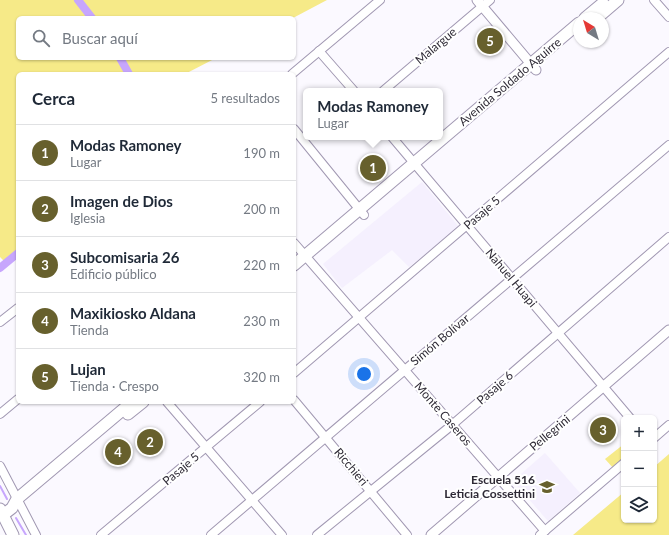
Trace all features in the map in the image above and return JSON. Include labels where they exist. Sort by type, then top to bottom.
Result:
[{"type":"main road","points":[[592,12],[606,0]]},
{"type":"main road","points":[[604,12],[618,0]]},
{"type":"main road","name":"Avenida Soldado Aguirre","points":[[296,272],[307,259],[533,67],[573,29]]},
{"type":"main road","name":"Avenida Soldado Aguirre","points":[[533,67],[573,37]]},
{"type":"main road","name":"Avenida Soldado Aguirre","points":[[296,264],[307,259]]},
{"type":"main road","points":[[10,507],[130,404]]},
{"type":"main road","points":[[10,507],[140,404]]},
{"type":"main road","points":[[10,507],[13,535]]},
{"type":"street","points":[[294,72],[380,0]]},
{"type":"street","name":"Malargue","points":[[386,88],[480,3],[490,0]]},
{"type":"street","points":[[654,0],[669,17]]},
{"type":"street","points":[[480,3],[533,67]]},
{"type":"street","points":[[319,51],[351,88]]},
{"type":"street","name":"Pasaje 5","points":[[296,372],[669,52]]},
{"type":"street","points":[[296,131],[362,212]]},
{"type":"street","name":"Nahuel Huapi","points":[[394,140],[627,415]]},
{"type":"street","name":"Simón Bolívar","points":[[211,535],[669,145]]},
{"type":"street","name":"Pasaje 6","points":[[317,535],[452,425],[559,334],[669,237]]},
{"type":"street","name":"Monte Caseros","points":[[296,245],[499,477],[543,533]]},
{"type":"street","points":[[0,322],[16,310]]},
{"type":"street","name":"Pellegrini","points":[[431,535],[669,330]]},
{"type":"street","points":[[0,414],[16,401]]},
{"type":"street","name":"Ricchieri","points":[[296,402],[407,535]]},
{"type":"street","points":[[169,404],[282,535]]},
{"type":"street","name":"Pasaje 5","points":[[101,535],[207,448],[258,404]]},
{"type":"street","points":[[657,435],[669,425]]},
{"type":"street","points":[[0,466],[10,507],[36,535]]},
{"type":"street","points":[[543,533],[621,466]]},
{"type":"shaded area","points":[[0,0],[327,0],[296,16],[16,16],[16,60],[212,60],[189,72],[16,72],[16,257],[7,264],[0,257]]},
{"type":"shaded area","points":[[422,182],[459,227],[409,267],[392,250],[342,288],[323,264]]},
{"type":"shaded area","points":[[621,446],[621,463],[614,469],[605,459]]},
{"type":"shaded area","name":"Escuela 516 Leticia Cossettini","points":[[545,453],[580,493],[548,521],[513,481]]},
{"type":"shaded area","points":[[669,454],[669,535],[573,535],[621,495],[621,523],[657,523],[657,464]]},
{"type":"waterway","points":[[78,0],[90,16]]},
{"type":"waterway","points":[[121,60],[128,72]]},
{"type":"waterway","points":[[0,268],[16,255]]},
{"type":"waterway","points":[[0,486],[7,499]]},
{"type":"waterway","points":[[16,518],[26,535]]},
{"type":"place","name":"Lujan","points":[[490,41]]},
{"type":"place","name":"Modas Ramoney","points":[[373,168]]},
{"type":"place","name":"Subcomisaria 26","points":[[603,430]]},
{"type":"place","name":"Imagen de Dios","points":[[150,442]]},
{"type":"place","name":"Maxikiosko Aldana","points":[[118,452]]},
{"type":"place","name":"Escuela 516 Leticia Cossettini","points":[[547,487]]}]
